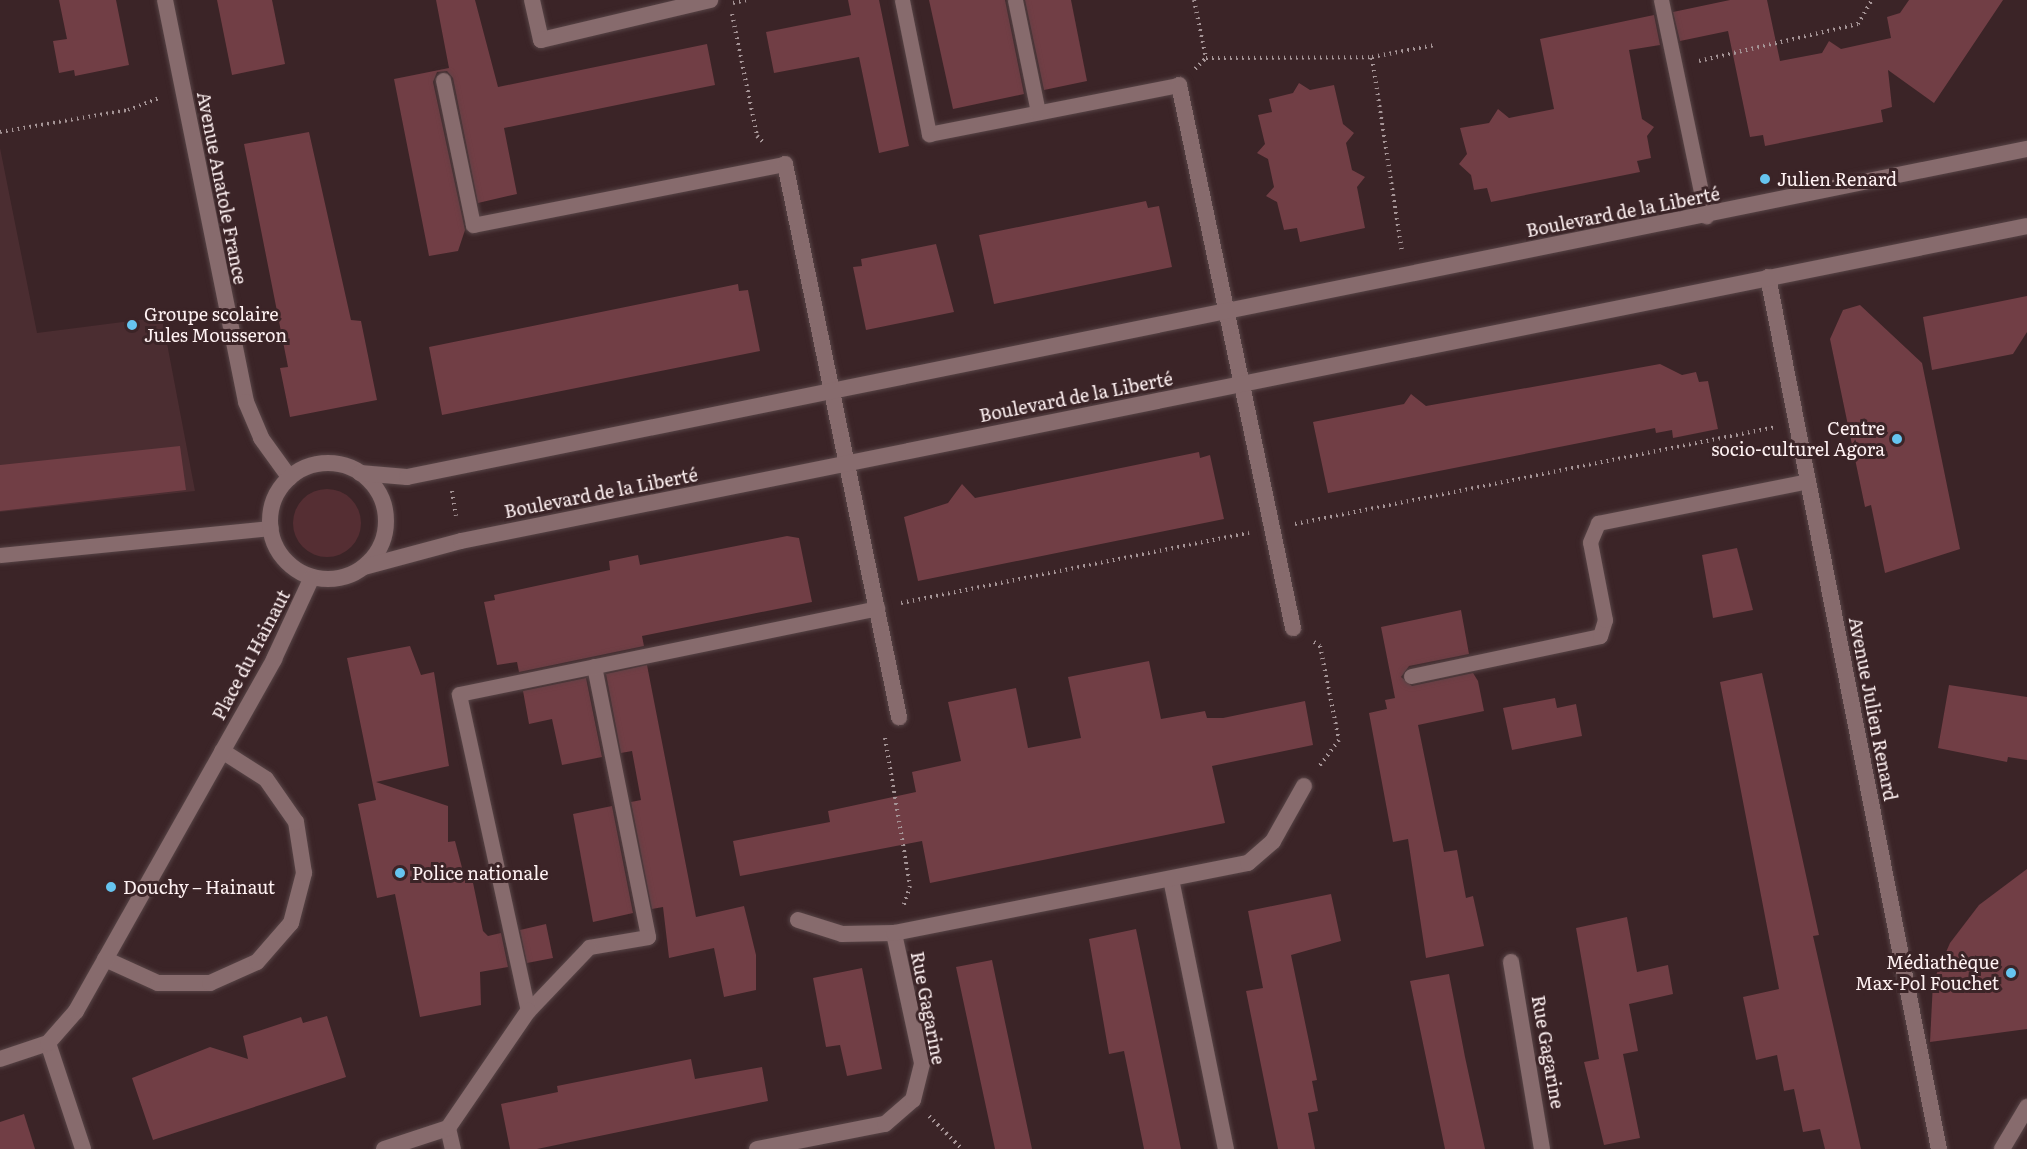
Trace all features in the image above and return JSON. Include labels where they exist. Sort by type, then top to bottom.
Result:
[{"type":"street","name":"Avenue Anatole France","points":[[165,0],[246,402],[261,438],[290,478]]},
{"type":"street","points":[[532,0],[541,40],[711,2]]},
{"type":"street","points":[[1179,84],[1293,628]]},
{"type":"street","name":"Boulevard de la Liberté","points":[[360,473],[397,479],[1706,216],[2027,149]]},
{"type":"street","points":[[785,164],[899,717]]},
{"type":"street","name":"Boulevard de la Liberté","points":[[364,567],[460,541],[2027,226]]},
{"type":"street","name":"Avenue Julien Renard","points":[[1768,277],[1939,1149]]},
{"type":"street","points":[[328,464],[360,473],[381,498],[386,523],[380,548],[364,567],[343,577],[312,577],[284,559],[271,528],[273,504],[290,478],[328,464]]},
{"type":"street","name":"Place du Hainaut","points":[[48,1043],[67,1024],[105,959],[291,628],[312,577]]},
{"type":"street","points":[[105,959],[158,982],[210,983],[257,962],[291,922],[304,873],[296,822],[266,779],[222,751]]},
{"type":"street","name":"Rue Gagarine","points":[[798,920],[842,934],[894,933],[1171,879],[1258,858],[1273,841],[1304,786]]},
{"type":"street","points":[[1171,879],[1226,1149]]},
{"type":"street","name":"Rue Gagarine","points":[[894,933],[922,1063],[913,1101]]},
{"type":"street","name":"Rue Gagarine","points":[[1511,962],[1542,1149]]},
{"type":"street","points":[[384,1149],[448,1128],[528,1011]]},
{"type":"street","points":[[0,1059],[48,1043],[83,1149]]},
{"type":"street","points":[[757,1149],[885,1124],[913,1101]]},
{"type":"street","points":[[2002,1149],[2027,1107]]},
{"type":"street","points":[[448,1128],[453,1149]]},
{"type":"lane","points":[[902,0],[929,134],[1179,84]]},
{"type":"lane","points":[[1015,0],[1038,112]]},
{"type":"lane","points":[[1661,0],[1706,216]]},
{"type":"lane","points":[[443,80],[473,225],[785,164]]},
{"type":"lane","points":[[1411,676],[1600,636],[1605,620],[1590,542],[1598,523],[1808,481]]},
{"type":"lane","points":[[0,555],[271,528]]},
{"type":"lane","points":[[528,1011],[459,694],[877,608]]},
{"type":"lane","points":[[528,1011],[589,947],[648,937],[594,666]]},
{"type":"path","points":[[711,2],[730,4],[747,0]]},
{"type":"path","points":[[1194,0],[1206,58]]},
{"type":"path","points":[[1675,66],[1858,24],[1872,0]]},
{"type":"path","points":[[730,4],[757,136],[785,164]]},
{"type":"path","points":[[1179,84],[1206,58],[1372,57],[1435,45]]},
{"type":"path","points":[[1372,57],[1405,276]]},
{"type":"path","points":[[0,132],[128,110],[183,89]]},
{"type":"path","points":[[877,608],[1797,423]]},
{"type":"path","points":[[448,469],[460,541]]},
{"type":"path","points":[[1293,628],[1320,646],[1339,740],[1304,786]]},
{"type":"path","points":[[894,933],[910,886],[884,730],[899,717]]},
{"type":"path","points":[[913,1101],[963,1149]]},
{"type":"shaded area","name":"Groupe scolaire Jules Mousseron","points":[[0,148],[37,333],[162,317],[195,491],[0,512]]},
{"type":"shaded area","points":[[320,489],[334,489],[346,494],[356,504],[361,523],[356,542],[346,552],[334,557],[320,557],[308,552],[298,542],[293,530],[293,516],[298,504],[308,494]]},
{"type":"building","points":[[59,0],[116,0],[129,65],[75,76],[74,70],[59,73],[53,41],[67,39]]},
{"type":"building","points":[[217,0],[272,0],[285,64],[232,75]]},
{"type":"building","points":[[436,0],[475,0],[498,87],[707,44],[715,85],[504,128],[517,194],[478,203],[453,78],[447,71],[437,72],[433,82],[465,230],[458,251],[429,256],[394,79],[449,68]]},
{"type":"building","points":[[848,0],[879,0],[909,146],[879,153],[859,57],[774,73],[766,32],[851,15]]},
{"type":"building","points":[[929,0],[1005,0],[1024,94],[953,109]]},
{"type":"building","points":[[1025,0],[1071,0],[1087,81],[1044,90]]},
{"type":"building","points":[[1730,0],[1767,0],[1780,61],[1822,53],[1829,41],[1841,49],[1891,38],[1887,17],[1900,13],[1909,0],[2003,0],[1934,103],[1888,70],[1892,107],[1881,110],[1883,122],[1765,146],[1763,135],[1750,137],[1728,31],[1680,41],[1673,12]]},
{"type":"building","points":[[1654,15],[1660,45],[1629,50],[1642,119],[1654,127],[1647,136],[1651,158],[1637,161],[1640,172],[1491,202],[1487,188],[1474,190],[1471,175],[1459,164],[1467,154],[1460,128],[1489,123],[1498,109],[1509,118],[1554,109],[1540,39]]},
{"type":"building","points":[[1299,83],[1310,90],[1334,85],[1343,124],[1354,133],[1346,143],[1352,170],[1365,177],[1357,187],[1365,228],[1300,242],[1297,228],[1284,230],[1277,202],[1266,196],[1274,187],[1268,159],[1257,153],[1265,144],[1258,115],[1272,112],[1269,99],[1293,93]]},
{"type":"building","points":[[309,132],[351,320],[361,321],[377,400],[290,417],[280,368],[288,367],[244,144]]},
{"type":"building","points":[[1146,201],[1148,208],[1159,206],[1172,267],[994,304],[979,235]]},
{"type":"building","points":[[936,244],[954,312],[866,330],[853,267],[862,266],[861,259]]},
{"type":"building","points":[[738,284],[739,291],[748,290],[760,351],[442,415],[429,347]]},
{"type":"building","points":[[2027,296],[2027,332],[2013,354],[1932,370],[1923,317]]},
{"type":"building","name":"Centre socio-culturel Agora","points":[[1860,305],[1922,363],[1960,549],[1885,573],[1871,505],[1865,507],[1830,339],[1843,310]]},
{"type":"building","points":[[1660,364],[1682,375],[1696,372],[1699,382],[1708,381],[1718,429],[1673,438],[1672,430],[1656,433],[1655,428],[1328,493],[1313,422],[1404,404],[1411,394],[1426,406]]},
{"type":"building","points":[[180,446],[186,490],[0,511],[0,465]]},
{"type":"building","points":[[1199,452],[1200,458],[1210,455],[1224,519],[918,581],[904,517],[948,503],[962,484],[975,498]]},
{"type":"building","points":[[787,536],[799,538],[812,602],[642,636],[644,646],[519,672],[517,662],[497,665],[484,602],[495,600],[494,595],[610,570],[609,561],[638,555],[640,565]]},
{"type":"building","points":[[1737,548],[1753,610],[1713,618],[1702,555]]},
{"type":"building","points":[[1461,610],[1469,654],[1409,666],[1401,677],[1412,686],[1473,673],[1478,681],[1484,711],[1418,725],[1444,852],[1457,850],[1466,898],[1473,896],[1484,946],[1426,958],[1408,839],[1393,842],[1369,713],[1387,709],[1385,700],[1395,698],[1381,627]]},
{"type":"building","points":[[410,646],[421,675],[434,672],[449,766],[376,782],[448,806],[448,842],[455,841],[465,879],[472,878],[483,931],[488,936],[501,933],[508,967],[480,972],[481,1005],[420,1017],[395,894],[377,898],[358,804],[376,800],[347,658]]},
{"type":"building","points":[[1149,661],[1161,719],[1205,711],[1207,718],[1223,718],[1305,701],[1313,745],[1212,766],[1225,823],[930,883],[922,841],[740,876],[733,841],[830,822],[828,811],[916,792],[912,772],[961,761],[948,702],[1016,688],[1028,748],[1081,738],[1068,677]]},
{"type":"building","points":[[647,665],[696,917],[744,906],[756,955],[756,990],[724,997],[714,948],[669,958],[663,907],[652,909],[631,802],[641,800],[632,751],[621,753],[606,674]]},
{"type":"building","points":[[1762,673],[1819,935],[1813,936],[1861,1149],[1825,1149],[1820,1129],[1803,1132],[1794,1089],[1784,1091],[1777,1055],[1756,1060],[1743,997],[1779,989],[1720,682]]},
{"type":"building","points":[[586,678],[602,757],[562,765],[552,719],[529,724],[523,691]]},
{"type":"building","points":[[1949,685],[2027,697],[2027,760],[2008,757],[2007,762],[1938,748]]},
{"type":"building","points":[[1555,698],[1557,708],[1576,704],[1582,736],[1512,750],[1503,708]]},
{"type":"building","points":[[612,806],[633,913],[593,922],[573,814]]},
{"type":"building","points":[[2027,869],[2027,1029],[1930,1042],[1933,982],[1950,943],[1979,905]]},
{"type":"building","points":[[1331,894],[1341,941],[1291,955],[1317,1080],[1312,1081],[1318,1111],[1308,1113],[1315,1149],[1278,1149],[1246,991],[1263,988],[1248,911]]},
{"type":"building","points":[[1627,917],[1637,972],[1668,965],[1673,994],[1629,1004],[1638,1051],[1623,1054],[1640,1138],[1604,1145],[1584,1062],[1599,1059],[1576,928]]},
{"type":"building","points":[[546,924],[553,958],[527,963],[520,930]]},
{"type":"building","points":[[1136,929],[1181,1149],[1144,1149],[1124,1051],[1109,1054],[1089,939]]},
{"type":"building","points":[[992,960],[1032,1149],[995,1149],[956,967]]},
{"type":"building","points":[[862,968],[882,1069],[847,1076],[840,1045],[826,1047],[813,978]]},
{"type":"building","points":[[1449,974],[1485,1149],[1445,1149],[1410,981]]},
{"type":"building","points":[[327,1016],[346,1077],[153,1140],[132,1078],[210,1047],[248,1059],[243,1036],[301,1017],[303,1023]]},
{"type":"building","points":[[691,1059],[695,1079],[762,1067],[768,1101],[537,1149],[510,1149],[501,1104],[558,1092],[557,1086]]},
{"type":"building","points":[[24,1114],[35,1149],[0,1149],[0,1122]]},
{"type":"place","name":"Julien Renard","points":[[1765,179]]},
{"type":"place","name":"Groupe scolaire Jules Mousseron","points":[[132,325]]},
{"type":"place","name":"Centre socio-culturel Agora","points":[[1897,439]]},
{"type":"place","name":"Police nationale","points":[[400,873]]},
{"type":"place","name":"Douchy – Hainaut","points":[[111,887]]},
{"type":"place","name":"Médiathèque Max-Pol Fouchet","points":[[2011,973]]}]
